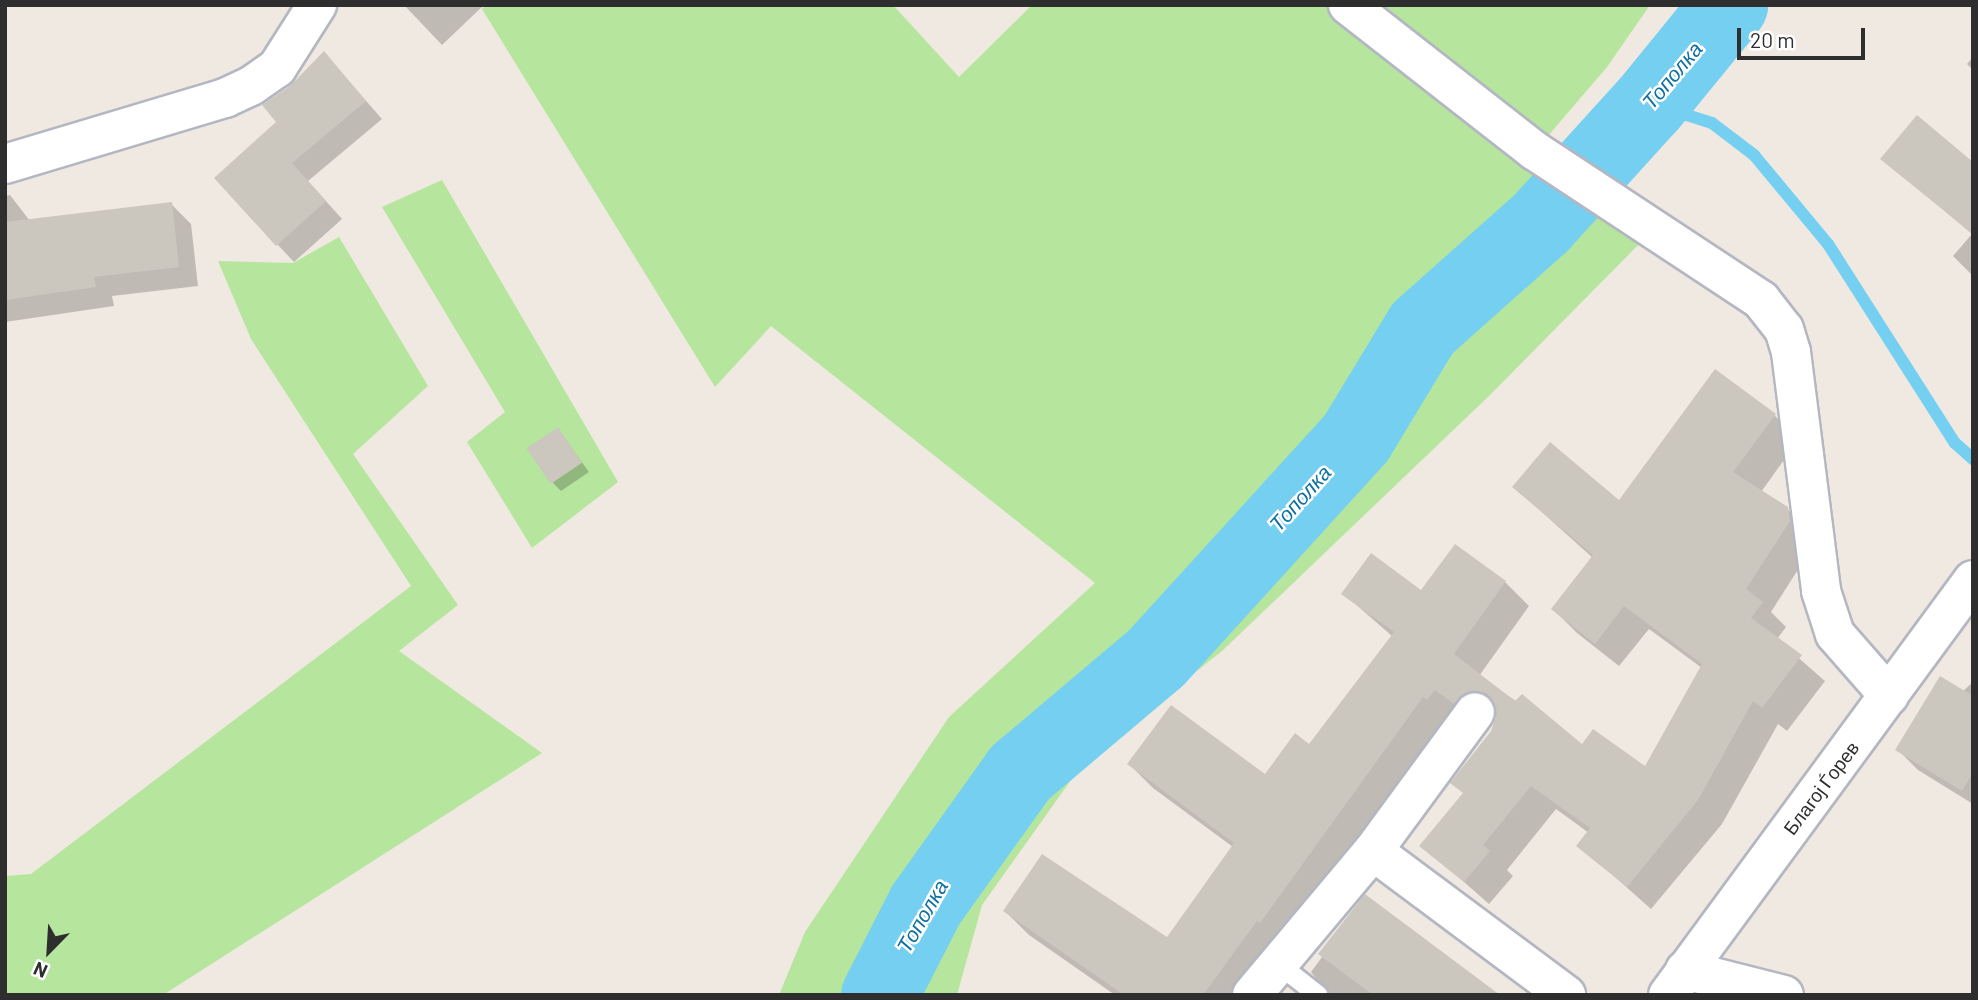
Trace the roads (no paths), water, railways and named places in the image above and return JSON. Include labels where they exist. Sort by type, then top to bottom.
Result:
[{"type":"street","points":[[5,164],[251,86],[276,68],[317,5]]},
{"type":"street","points":[[1350,6],[1535,151],[1652,231],[1761,300],[1784,329],[1791,352],[1821,591],[1835,634],[1889,696]]},
{"type":"street","name":"Благој Ѓорев","points":[[1677,982],[1969,585]]},
{"type":"street","points":[[1252,995],[1276,962],[1373,851],[1475,712]]},
{"type":"street","points":[[1373,851],[1566,995]]},
{"type":"street","points":[[1677,982],[1784,995]]},
{"type":"lane","points":[[1276,962],[1318,995]]},
{"type":"waterway","name":"Тополка","points":[[879,995],[925,905],[1020,772],[1156,657],[1356,437],[1422,328],[1540,223],[1649,103],[1729,5]]},
{"type":"waterway","points":[[1649,103],[1712,123],[1754,155],[1828,244],[1955,443],[1973,459]]}]
